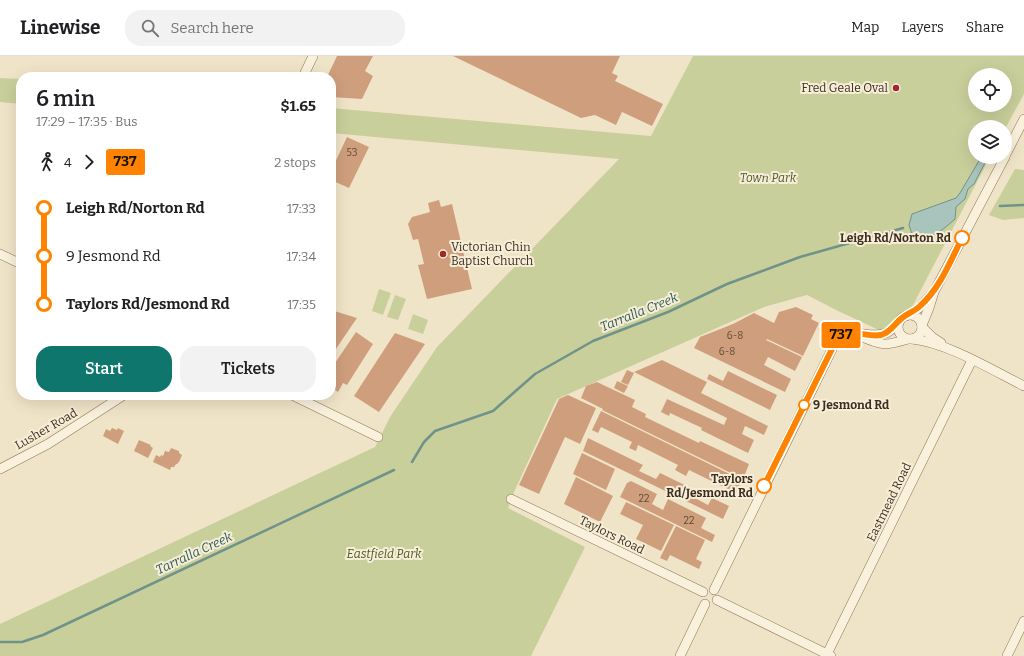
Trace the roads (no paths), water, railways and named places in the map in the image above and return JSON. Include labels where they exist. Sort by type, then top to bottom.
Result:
[{"type":"street","points":[[305,72],[313,56]]},
{"type":"street","points":[[1012,143],[1024,120]]},
{"type":"street","points":[[856,333],[877,344],[886,345],[918,336],[934,292],[1001,164]]},
{"type":"street","points":[[0,254],[16,262]]},
{"type":"street","points":[[714,590],[833,346],[840,335],[848,332],[878,335],[886,333],[898,322],[919,308],[934,292]]},
{"type":"street","points":[[906,316],[910,315],[918,318],[922,326],[932,337],[952,351]]},
{"type":"street","points":[[898,322],[899,333],[905,338],[930,343],[952,351],[1024,386]]},
{"type":"street","name":"Eastmead Road","points":[[829,655],[972,360]]},
{"type":"street","name":"Lusher Road","points":[[1,466],[48,444],[116,400]]},
{"type":"street","points":[[302,400],[378,437]]},
{"type":"street","name":"Taylors Road","points":[[511,500],[703,592]]},
{"type":"street","points":[[707,589],[714,590],[717,593],[717,600],[712,605],[705,604],[702,600],[703,592],[707,589]]},
{"type":"street","points":[[717,600],[829,655]]},
{"type":"street","points":[[680,656],[705,604]]},
{"type":"street","points":[[1007,656],[1024,621]]},
{"type":"water","points":[[977,164],[984,164],[974,184],[968,189],[965,199],[956,207],[955,219],[936,234],[925,238],[913,237],[909,225],[912,214],[956,198]]},
{"type":"waterway","name":"Tarralla Creek","points":[[1000,206],[1024,205]]},
{"type":"waterway","name":"Tarralla Creek","points":[[412,462],[424,442],[435,431],[493,411],[535,374],[593,341],[668,312],[727,284],[800,257],[903,228]]},
{"type":"waterway","name":"Tarralla Creek","points":[[0,642],[22,642],[43,635],[394,470]]},
{"type":"place","name":"Fred Geale Oval","points":[[896,88]]},
{"type":"place","name":"Leigh Rd/Norton Rd","points":[[962,238]]},
{"type":"place","name":"Victorian Chin Baptist Church","points":[[443,254]]},
{"type":"place","name":"9 Jesmond Rd","points":[[804,405]]},
{"type":"place","name":"Taylors Rd/Jesmond Rd","points":[[764,486]]},
{"type":"park label","name":"Town Park","points":[[768,178]]},
{"type":"park label","name":"Eastfield Park","points":[[384,554]]}]
